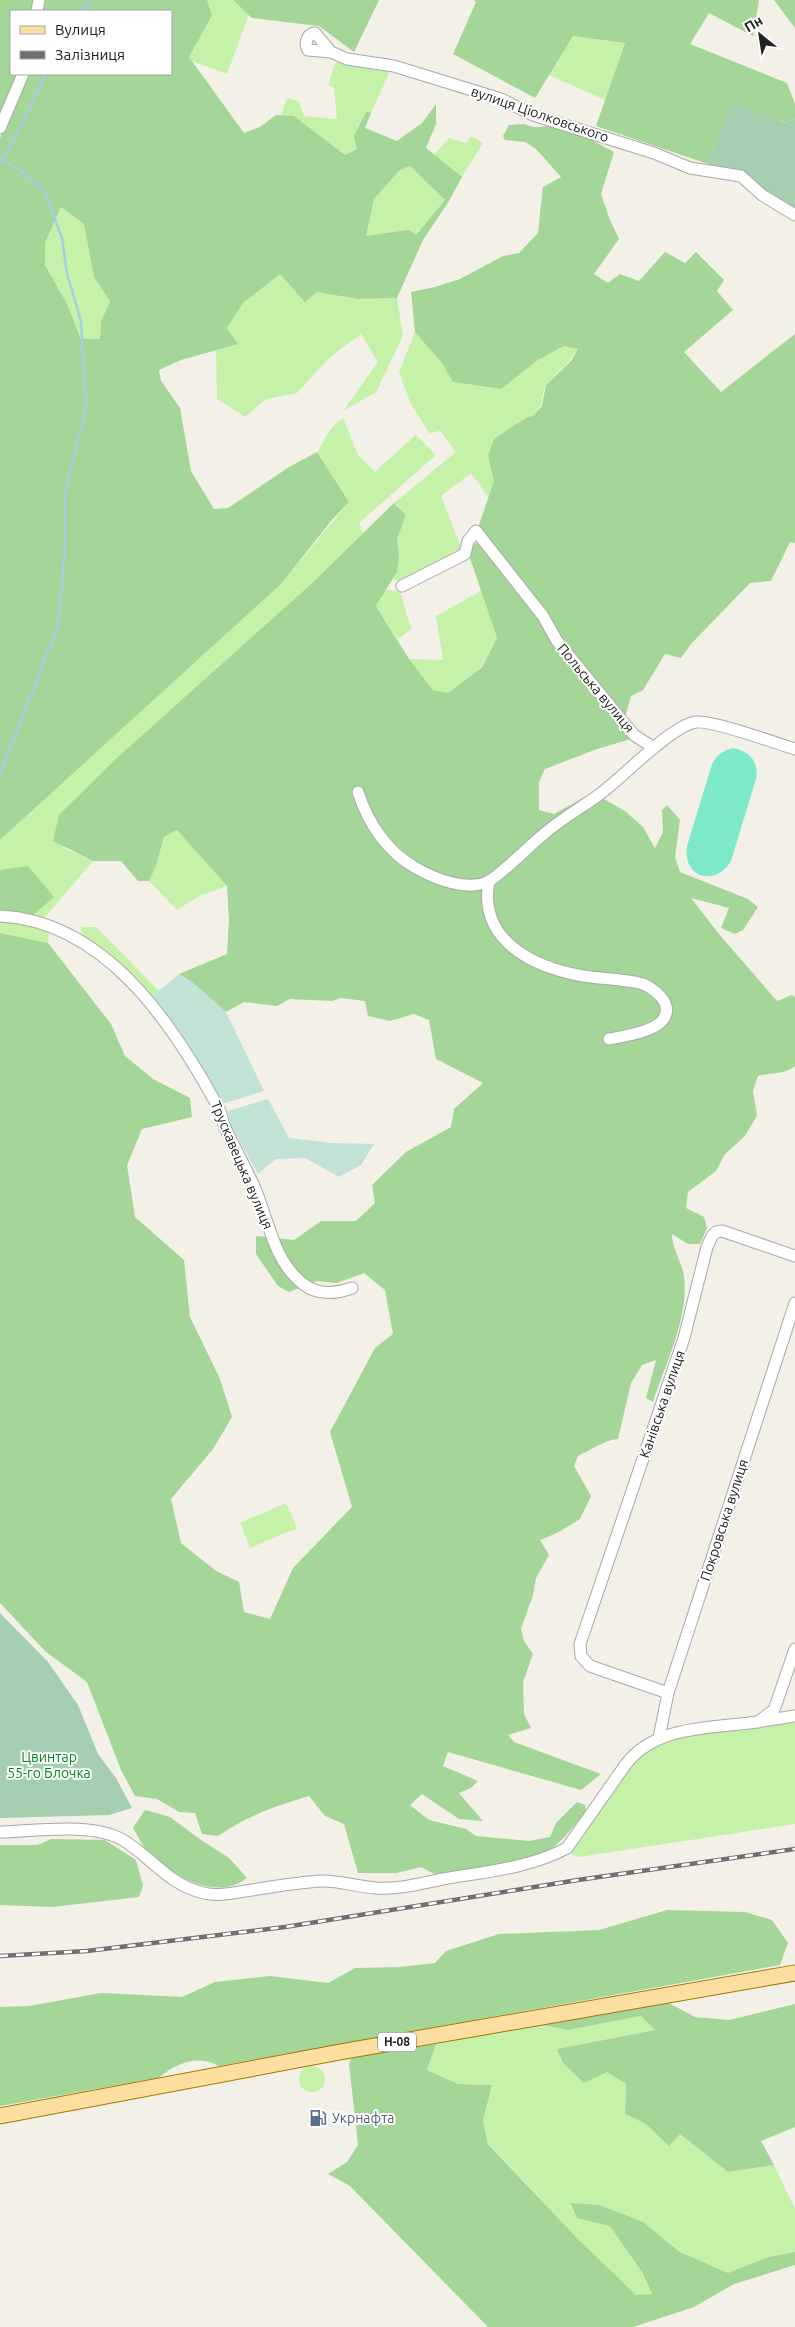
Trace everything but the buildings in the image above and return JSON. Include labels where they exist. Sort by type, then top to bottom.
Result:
[{"type":"main road","name":"Н-08","points":[[0,2116],[310,2057],[795,1973]]},
{"type":"street","name":"вулиця Ціолковського","points":[[331,52],[348,59],[394,66],[501,99],[533,115],[637,147],[690,168],[741,176],[762,194],[795,215]]},
{"type":"street","points":[[0,128],[23,75]]},
{"type":"street","name":"Польська вулиця","points":[[402,586],[465,554],[468,540],[476,531],[543,616],[557,641],[634,734],[654,748]]},
{"type":"street","points":[[358,792],[365,813],[373,827],[397,854],[412,866],[430,876],[473,885],[489,881],[546,832],[598,795],[654,748],[684,727],[696,722],[712,724],[795,749]]},
{"type":"street","points":[[489,881],[486,892],[494,926],[503,940],[519,951],[537,962],[558,970],[644,984],[661,996],[666,1006],[665,1017],[658,1026],[642,1032],[609,1039]]},
{"type":"street","name":"Трускавецька вулиця","points":[[0,916],[18,918],[63,931],[82,942],[126,976],[172,1032],[220,1109],[224,1125],[255,1188],[280,1254],[292,1272],[312,1290],[342,1292],[352,1288]]},
{"type":"street","name":"Канівська вулиця","points":[[668,1693],[590,1666],[581,1656],[580,1644],[582,1636],[684,1338],[703,1260],[712,1236],[716,1232],[722,1231],[795,1256]]},
{"type":"street","name":"Покровська вулиця","points":[[659,1738],[668,1693],[795,1303]]},
{"type":"street","points":[[758,1722],[774,1710],[795,1649]]},
{"type":"street","points":[[0,1832],[97,1831],[121,1838],[139,1850],[169,1878],[188,1889],[206,1894],[225,1894],[322,1881],[344,1882],[376,1889],[400,1887],[528,1863],[553,1856],[567,1848],[636,1752],[659,1738],[678,1733],[795,1716]]},
{"type":"green space","points":[[0,0],[37,0],[35,10],[10,10],[10,75],[19,75],[0,118]]},
{"type":"green space","points":[[42,0],[207,0],[212,15],[189,57],[244,133],[260,127],[276,115],[294,116],[345,155],[357,149],[354,136],[367,111],[371,113],[365,128],[397,141],[422,123],[436,104],[436,124],[426,148],[462,177],[449,201],[423,240],[397,298],[358,299],[317,292],[305,302],[280,274],[243,303],[227,328],[238,344],[181,360],[159,370],[161,381],[180,408],[191,471],[214,509],[228,508],[289,467],[317,452],[349,502],[331,521],[281,584],[0,840],[0,138],[29,75],[172,75],[172,10],[41,10]],"holes":[[[410,166],[445,200],[416,235],[409,230],[366,236],[374,199],[400,170]],[[61,207],[84,224],[94,277],[110,301],[101,321],[100,339],[81,339],[67,304],[45,265],[45,243]]]},
{"type":"green space","points":[[207,0],[233,0],[249,15],[227,74],[192,61],[189,57],[211,15]]},
{"type":"green space","points":[[233,0],[379,0],[354,52],[319,26],[252,18]]},
{"type":"green space","points":[[474,0],[759,0],[753,36],[709,13],[690,44],[787,83],[795,104],[795,119],[787,123],[733,103],[708,164],[596,126],[625,43],[573,36],[535,98],[453,54],[476,2]]},
{"type":"green space","points":[[774,0],[795,0],[795,28]]},
{"type":"green space","points":[[573,36],[625,43],[605,100],[549,75]]},
{"type":"green space","points":[[336,62],[390,71],[371,113],[368,111],[357,149],[345,155],[294,116],[281,115],[287,98],[299,101],[304,116],[337,119],[334,88],[328,85]]},
{"type":"green space","points":[[733,102],[786,123],[795,119],[795,210],[783,204],[741,173],[708,164]]},
{"type":"green space","points":[[524,124],[536,127],[555,127],[570,131],[614,152],[601,194],[619,239],[594,274],[608,283],[620,274],[639,281],[665,252],[685,263],[696,252],[724,280],[717,291],[733,310],[684,352],[721,392],[795,334],[795,543],[790,542],[771,581],[750,583],[691,644],[681,658],[665,654],[643,690],[631,696],[625,717],[601,685],[560,638],[478,528],[494,481],[488,456],[494,439],[526,418],[534,415],[542,406],[546,385],[572,360],[578,349],[564,346],[538,360],[501,389],[453,382],[442,363],[415,332],[411,292],[460,279],[503,256],[519,253],[538,233],[543,187],[561,177],[536,149],[525,142],[505,140],[503,136],[509,125]]},
{"type":"green space","points":[[472,136],[483,143],[462,177],[433,156],[449,138],[466,143]]},
{"type":"green space","points":[[410,166],[445,200],[416,235],[366,236],[374,199],[400,170]]},
{"type":"green space","points":[[61,207],[84,224],[94,277],[110,300],[101,321],[100,339],[81,339],[67,304],[45,265],[45,243]]},
{"type":"green space","points":[[280,274],[317,291],[358,299],[397,298],[403,336],[376,392],[343,411],[378,362],[361,334],[330,357],[297,393],[266,399],[245,417],[217,399],[216,350],[238,344],[227,328],[243,303]]},
{"type":"green space","points":[[415,332],[443,363],[453,382],[500,389],[538,360],[564,346],[578,349],[547,384],[537,412],[526,418],[488,456],[494,481],[489,498],[471,473],[441,496],[462,550],[402,582],[393,579],[398,564],[398,536],[406,515],[394,503],[456,452],[440,431],[429,433],[410,402],[399,372]]},
{"type":"green space","points":[[343,418],[358,455],[375,472],[416,435],[436,455],[359,523],[363,533],[311,584],[120,755],[63,848],[93,861],[44,918],[50,930],[48,943],[0,933],[0,840],[281,584],[349,502],[317,452],[332,427]]},
{"type":"green space","points":[[394,503],[406,515],[397,539],[399,557],[397,572],[376,606],[409,659],[433,690],[448,693],[482,667],[497,638],[470,558],[472,546],[479,541],[631,739],[597,749],[545,769],[539,782],[539,810],[554,814],[585,797],[604,799],[625,811],[643,827],[655,848],[663,832],[662,810],[667,805],[680,820],[675,857],[680,872],[748,899],[758,907],[743,930],[735,934],[721,928],[729,908],[691,898],[719,934],[777,1001],[792,995],[795,997],[795,1066],[782,1072],[758,1076],[753,1091],[757,1116],[744,1137],[725,1154],[716,1171],[688,1192],[686,1208],[704,1217],[707,1228],[700,1244],[688,1244],[672,1234],[672,1240],[682,1267],[685,1293],[680,1325],[653,1402],[646,1398],[656,1360],[642,1365],[631,1383],[618,1439],[603,1443],[578,1456],[574,1466],[591,1496],[580,1519],[557,1533],[540,1540],[549,1555],[536,1578],[533,1595],[521,1629],[524,1641],[533,1654],[523,1682],[524,1714],[531,1728],[508,1735],[514,1742],[601,1774],[581,1790],[448,1752],[443,1766],[478,1781],[471,1788],[459,1793],[483,1821],[459,1819],[422,1794],[410,1805],[429,1820],[466,1829],[476,1836],[529,1841],[550,1837],[556,1823],[577,1802],[585,1805],[586,1811],[555,1846],[530,1858],[497,1866],[434,1874],[421,1867],[396,1873],[358,1873],[344,1824],[325,1816],[309,1796],[262,1812],[218,1836],[202,1834],[195,1813],[179,1812],[157,1799],[135,1796],[121,1770],[87,1682],[46,1652],[0,1603],[0,933],[48,943],[111,1024],[125,1056],[153,1079],[190,1098],[192,1117],[142,1129],[127,1165],[135,1217],[184,1260],[190,1317],[220,1379],[232,1417],[213,1449],[171,1499],[181,1543],[216,1571],[239,1582],[244,1612],[270,1619],[293,1568],[352,1507],[330,1432],[375,1348],[393,1334],[385,1290],[364,1273],[337,1283],[317,1281],[289,1292],[278,1286],[256,1254],[256,1236],[294,1240],[321,1221],[356,1221],[375,1203],[372,1185],[406,1152],[451,1127],[454,1109],[483,1083],[436,1059],[429,1020],[414,1014],[390,1021],[368,1016],[365,1001],[341,998],[332,1001],[290,999],[277,1006],[244,1002],[226,1012],[193,983],[179,974],[227,954],[229,920],[227,886],[177,830],[164,837],[156,866],[149,881],[138,881],[121,861],[93,861],[53,841],[59,815],[120,755],[311,584]]},
{"type":"green space","points":[[386,590],[400,592],[411,629],[398,639],[376,606]]},
{"type":"green space","points":[[481,591],[497,638],[482,666],[448,693],[433,690],[409,659],[443,660],[436,616]]},
{"type":"green space","points":[[733,748],[739,749],[752,758],[756,767],[756,779],[731,861],[717,874],[701,875],[690,865],[687,857],[687,846],[712,764],[720,754]]},
{"type":"green space","points":[[177,830],[227,886],[197,897],[177,910],[149,881],[156,866],[164,837]]},
{"type":"green space","points":[[28,866],[54,897],[32,916],[0,911],[0,870]]},
{"type":"green space","points":[[81,927],[96,927],[159,991],[152,996],[114,962],[83,940]]},
{"type":"green space","points":[[179,974],[193,983],[226,1012],[264,1091],[222,1104],[194,1057],[152,996]]},
{"type":"green space","points":[[268,1099],[289,1138],[332,1143],[374,1144],[361,1165],[339,1177],[305,1158],[276,1159],[258,1174],[230,1124],[228,1111]]},
{"type":"green space","points":[[286,1503],[297,1528],[250,1548],[240,1523]]},
{"type":"green space","name":"Цвинтар 55-го Блочка","points":[[0,1613],[48,1662],[78,1705],[98,1754],[116,1778],[132,1808],[109,1815],[0,1818]]},
{"type":"green space","points":[[795,1720],[795,1824],[579,1857],[572,1855],[571,1852],[616,1782],[646,1749],[674,1739],[694,1735]]},
{"type":"green space","points":[[145,1810],[170,1817],[229,1858],[247,1878],[235,1885],[209,1887],[195,1883],[169,1870],[146,1850],[133,1828]]},
{"type":"green space","points":[[51,1839],[105,1840],[136,1860],[143,1886],[139,1897],[52,1907],[0,1905],[0,1845],[38,1845]]},
{"type":"green space","points":[[667,1910],[745,1912],[772,1920],[788,1943],[780,1965],[219,2066],[203,2061],[187,2062],[172,2068],[158,2078],[0,2106],[0,2007],[29,2006],[101,1993],[182,1997],[215,1982],[270,1976],[328,1983],[355,1968],[400,1967],[435,1963],[446,1951],[499,1934],[599,1930]]},
{"type":"green space","points":[[663,2000],[695,2017],[729,2020],[795,2004],[795,2127],[761,2141],[774,2165],[728,2172],[680,2134],[669,2146],[646,2124],[625,2114],[626,2084],[607,2072],[584,2083],[563,2063],[557,2049],[655,2030],[641,2016],[568,2030],[537,2024]]},
{"type":"green space","points":[[641,2016],[655,2030],[557,2049],[607,2072],[626,2084],[625,2114],[646,2124],[668,2145],[680,2134],[728,2172],[774,2165],[795,2209],[795,2252],[768,2257],[728,2273],[680,2252],[643,2222],[600,2205],[570,2204],[577,2218],[610,2225],[642,2272],[652,2295],[636,2295],[576,2237],[488,2143],[483,2121],[492,2085],[458,2084],[427,2070],[436,2044],[537,2024],[568,2030]]},
{"type":"green space","points":[[436,2044],[427,2070],[458,2084],[492,2085],[483,2121],[488,2144],[576,2237],[636,2295],[652,2294],[642,2272],[610,2226],[577,2218],[570,2203],[600,2205],[643,2222],[680,2252],[728,2273],[768,2257],[795,2252],[795,2265],[734,2284],[694,2307],[633,2327],[488,2327],[350,2186],[328,2174],[347,2162],[358,2145],[349,2064],[353,2056]]},
{"type":"green space","points":[[312,2066],[321,2070],[325,2079],[321,2088],[312,2092],[303,2088],[299,2079],[303,2070]]},
{"type":"waterway","points":[[82,10],[91,0]]},
{"type":"waterway","points":[[3,161],[46,75]]},
{"type":"waterway","points":[[0,159],[20,170],[46,194],[62,238],[67,274],[81,321],[86,408],[65,492],[65,547],[58,626],[0,774]]},
{"type":"railway","points":[[0,1956],[87,1951],[285,1927],[578,1880],[795,1849]]},
{"type":"place","name":"Укрнафта","points":[[318,2118]]}]
